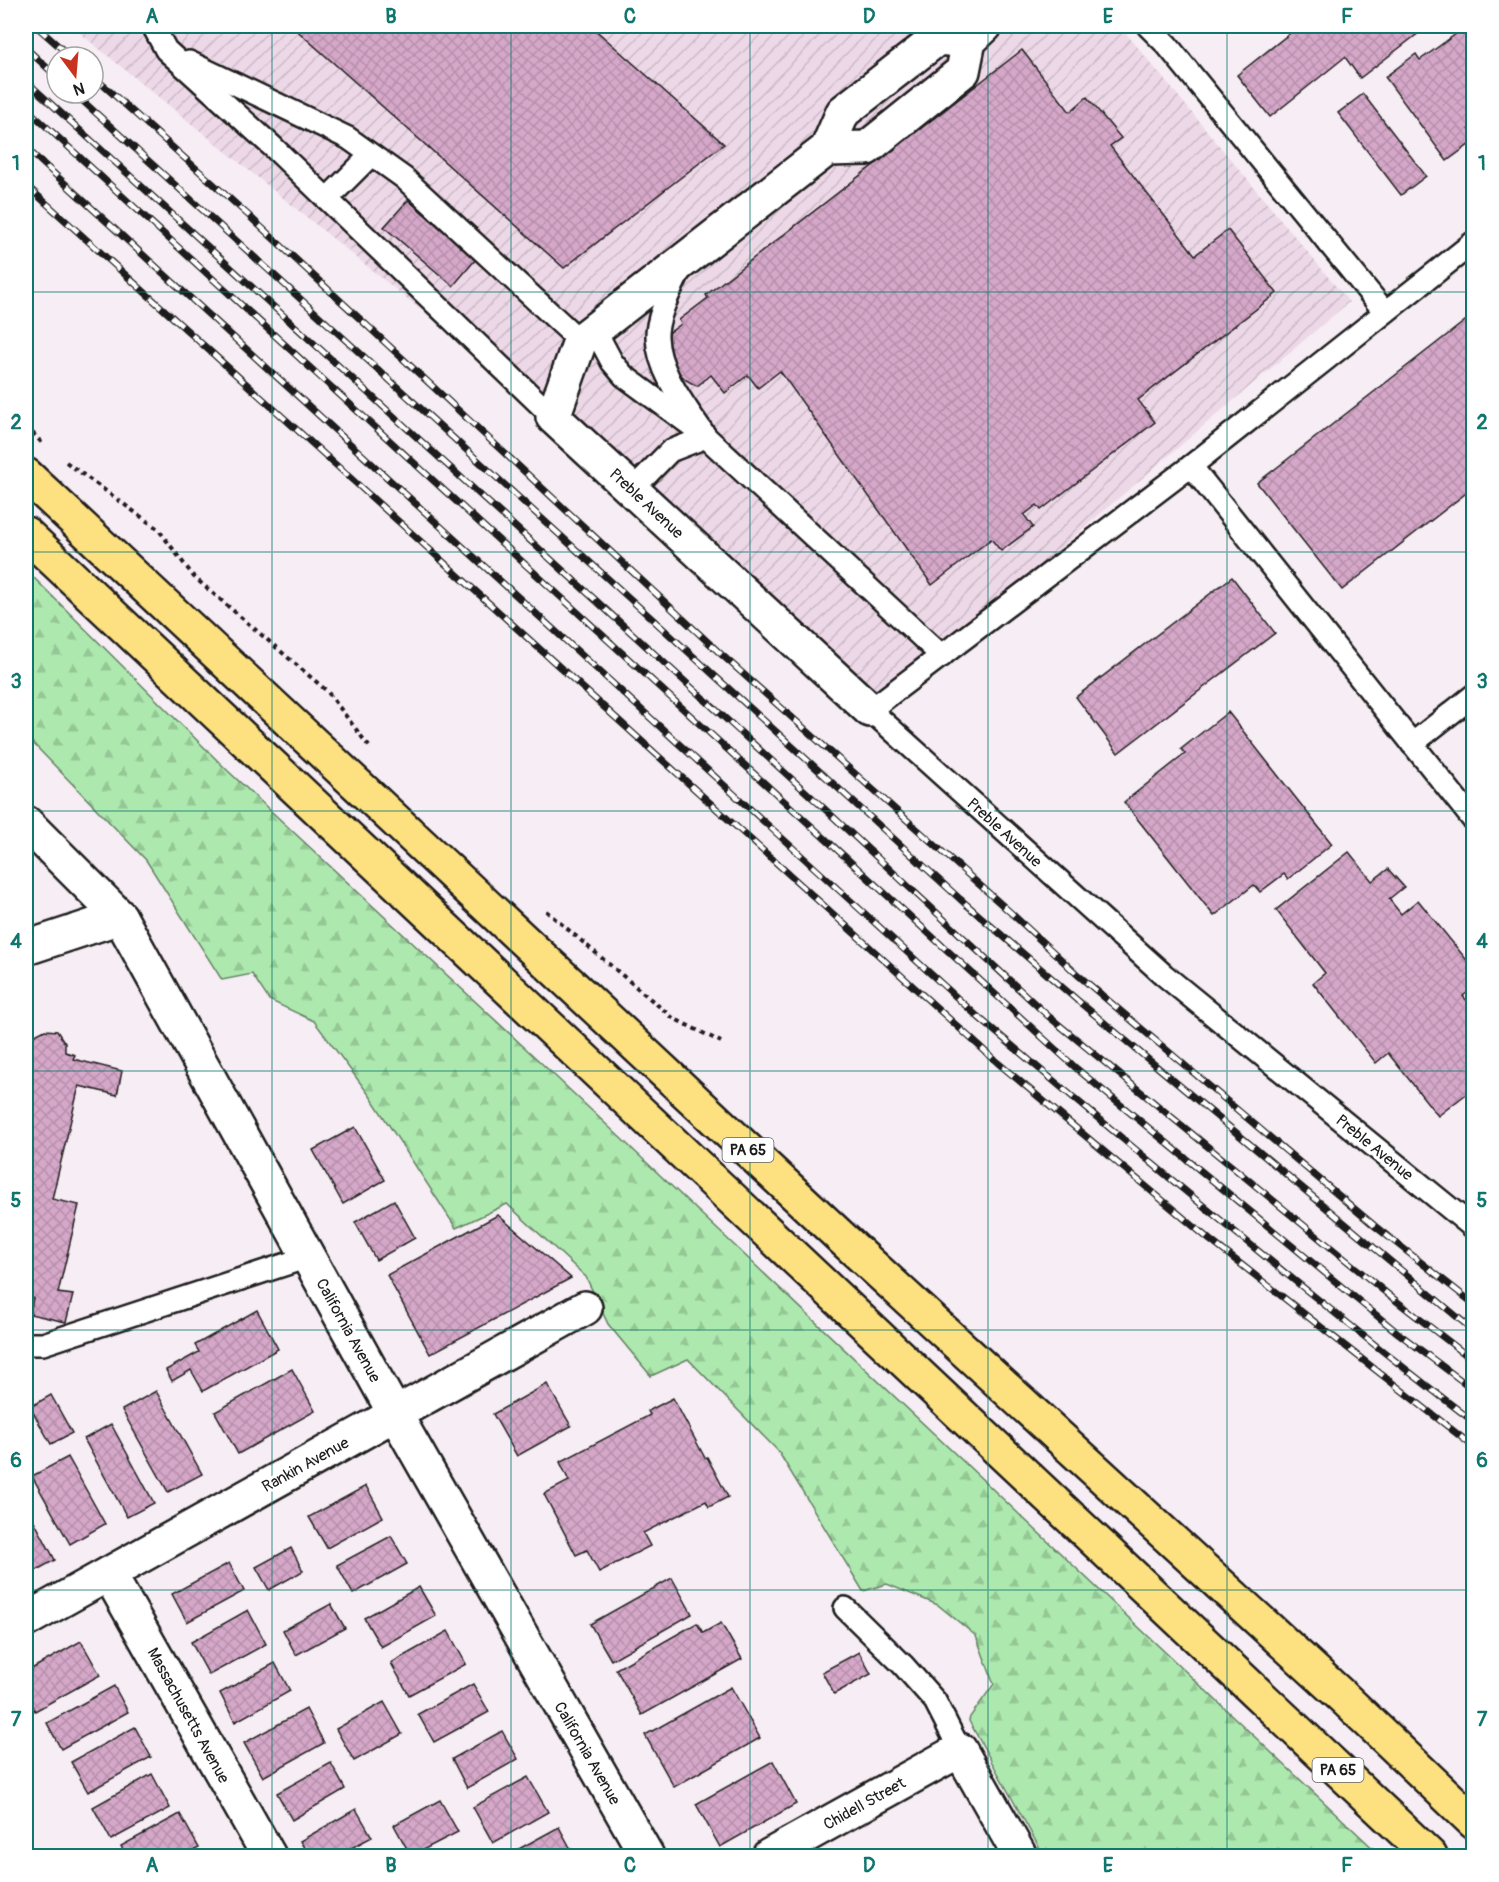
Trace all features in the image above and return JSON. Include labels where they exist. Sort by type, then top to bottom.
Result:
[{"type":"highway","name":"PA 65","points":[[26,475],[853,1248],[1335,1690],[1473,1822]]},
{"type":"highway","name":"PA 65","points":[[26,534],[1430,1857]]},
{"type":"street","points":[[553,417],[588,335],[827,149],[843,112],[938,38],[977,33],[963,71],[867,148],[827,149]]},
{"type":"street","name":"Preble Avenue","points":[[553,417],[870,710]]},
{"type":"street","name":"California Avenue","points":[[26,823],[120,916],[395,1413],[647,1857]]},
{"type":"street","points":[[26,948],[120,916]]},
{"type":"street","name":"Rankin Avenue","points":[[26,1620],[585,1308]]},
{"type":"street","name":"Massachusetts Avenue","points":[[109,1574],[269,1857]]},
{"type":"street","points":[[960,1750],[1020,1857]]},
{"type":"street","name":"Chidell Street","points":[[769,1857],[960,1750]]},
{"type":"lane","points":[[153,26],[166,50],[273,147],[553,417]]},
{"type":"lane","points":[[1148,26],[1167,45],[1385,312]]},
{"type":"lane","points":[[166,50],[348,138],[404,178],[588,335],[624,376],[706,437],[942,656]]},
{"type":"lane","points":[[327,200],[371,155]]},
{"type":"lane","points":[[870,710],[1191,466],[1473,242]]},
{"type":"lane","points":[[684,260],[663,311],[657,336],[662,363],[682,401],[706,437]]},
{"type":"lane","points":[[632,490],[670,451],[706,437]]},
{"type":"lane","points":[[1191,466],[1473,821]]},
{"type":"lane","points":[[1412,744],[1473,695]]},
{"type":"lane","name":"Preble Avenue","points":[[870,710],[1164,975],[1473,1228]]},
{"type":"lane","points":[[26,1344],[43,1344],[308,1257]]},
{"type":"lane","points":[[845,1608],[903,1665],[935,1701],[960,1750]]},
{"type":"path","points":[[26,426],[49,450]]},
{"type":"path","points":[[58,456],[158,529],[194,577],[327,691],[377,756]]},
{"type":"path","points":[[537,904],[674,1018],[721,1042]]},
{"type":"shaded area","points":[[71,26],[1120,26],[1349,302],[878,703],[553,417],[105,54],[105,45],[94,45]]},
{"type":"green space","points":[[26,570],[228,771],[537,1059],[1381,1856],[1044,1856],[969,1721],[994,1684],[976,1636],[938,1605],[887,1584],[863,1591],[778,1451],[688,1359],[651,1376],[608,1324],[586,1277],[507,1204],[456,1228],[370,1096],[314,1021],[269,1000],[252,974],[222,980],[146,860],[26,736]]},
{"type":"building","points":[[292,26],[591,26],[724,144],[564,268]]},
{"type":"building","points":[[1299,26],[1428,26],[1360,78],[1345,57],[1270,117],[1237,75]]},
{"type":"building","points":[[1467,26],[1474,26],[1474,126],[1469,129],[1474,136],[1474,141],[1447,161],[1385,77],[1416,54],[1420,60]]},
{"type":"building","points":[[1022,50],[1070,112],[1087,97],[1121,138],[1110,146],[1195,255],[1228,230],[1277,293],[1138,400],[1155,422],[1041,510],[1037,505],[1024,515],[1033,527],[1001,551],[991,539],[932,585],[780,371],[758,388],[748,375],[725,393],[711,375],[697,386],[677,371],[668,346],[669,333],[681,324],[679,320],[708,298],[706,295]]},
{"type":"building","points":[[1363,94],[1426,176],[1401,195],[1338,113]]},
{"type":"building","points":[[408,200],[476,259],[453,286],[384,227]]},
{"type":"building","points":[[1474,314],[1474,487],[1342,590],[1257,483]]},
{"type":"building","points":[[1232,577],[1275,633],[1118,753],[1076,697]]},
{"type":"building","points":[[1228,712],[1332,844],[1288,879],[1284,874],[1260,892],[1254,885],[1214,916],[1124,802],[1185,754],[1181,749]]},
{"type":"building","points":[[1349,852],[1372,881],[1388,869],[1404,887],[1389,899],[1401,914],[1418,900],[1474,969],[1474,987],[1463,996],[1474,1009],[1474,1088],[1438,1116],[1388,1053],[1376,1063],[1313,983],[1325,973],[1276,910]]},
{"type":"building","points":[[45,1030],[57,1031],[65,1043],[65,1052],[75,1055],[73,1059],[122,1071],[117,1095],[79,1086],[52,1199],[79,1205],[58,1293],[73,1295],[66,1322],[30,1314],[33,1298],[28,1297],[26,1302],[26,1042],[31,1043],[35,1035]]},
{"type":"building","points":[[355,1127],[385,1180],[343,1204],[313,1150]]},
{"type":"building","points":[[394,1200],[415,1238],[376,1260],[355,1222]]},
{"type":"building","points":[[498,1215],[571,1278],[430,1354],[387,1275]]},
{"type":"building","points":[[257,1310],[278,1349],[203,1391],[191,1370],[172,1381],[166,1370],[199,1352],[195,1345]]},
{"type":"building","points":[[292,1369],[315,1411],[238,1454],[215,1412]]},
{"type":"building","points":[[547,1384],[571,1426],[517,1456],[493,1414]]},
{"type":"building","points":[[156,1391],[202,1474],[168,1492],[122,1410]]},
{"type":"building","points":[[51,1395],[72,1433],[51,1444],[30,1407]]},
{"type":"building","points":[[673,1398],[728,1497],[709,1507],[706,1501],[643,1533],[650,1546],[599,1572],[587,1550],[576,1555],[544,1494],[569,1481],[560,1462],[650,1415],[648,1411]]},
{"type":"building","points":[[111,1424],[154,1503],[127,1517],[84,1439]]},
{"type":"building","points":[[68,1457],[105,1524],[70,1544],[32,1476]]},
{"type":"building","points":[[366,1486],[383,1517],[327,1548],[309,1517]]},
{"type":"building","points":[[26,1506],[55,1560],[26,1576]]},
{"type":"building","points":[[391,1536],[407,1564],[353,1594],[337,1565]]},
{"type":"building","points":[[291,1548],[303,1571],[269,1590],[256,1567]]},
{"type":"building","points":[[229,1563],[244,1591],[187,1622],[172,1594]]},
{"type":"building","points":[[672,1578],[692,1614],[611,1660],[590,1624]]},
{"type":"building","points":[[419,1587],[436,1616],[381,1647],[364,1618]]},
{"type":"building","points":[[331,1604],[345,1628],[296,1655],[283,1630]]},
{"type":"building","points":[[248,1610],[266,1644],[209,1675],[191,1642]]},
{"type":"building","points":[[697,1623],[703,1633],[721,1623],[742,1659],[642,1715],[616,1669]]},
{"type":"building","points":[[448,1631],[466,1664],[409,1695],[391,1663]]},
{"type":"building","points":[[81,1641],[100,1675],[35,1711],[26,1693],[26,1672]]},
{"type":"building","points":[[859,1652],[871,1674],[834,1694],[822,1672]]},
{"type":"building","points":[[275,1663],[290,1691],[235,1722],[220,1693]]},
{"type":"building","points":[[473,1684],[489,1712],[434,1742],[418,1714]]},
{"type":"building","points":[[114,1686],[128,1712],[61,1749],[47,1723]]},
{"type":"building","points":[[731,1687],[760,1738],[674,1787],[645,1735]]},
{"type":"building","points":[[384,1702],[402,1734],[354,1761],[336,1729]]},
{"type":"building","points":[[306,1709],[324,1743],[263,1777],[244,1743]]},
{"type":"building","points":[[135,1727],[151,1757],[88,1792],[71,1762]]},
{"type":"building","points":[[502,1731],[518,1759],[467,1788],[452,1759]]},
{"type":"building","points":[[773,1761],[796,1804],[720,1847],[696,1804]]},
{"type":"building","points":[[331,1763],[345,1789],[292,1820],[277,1793]]},
{"type":"building","points":[[152,1774],[170,1808],[111,1840],[93,1807]]},
{"type":"building","points":[[528,1777],[548,1812],[493,1843],[473,1807]]},
{"type":"building","points":[[440,1800],[458,1832],[411,1856],[394,1825]]},
{"type":"building","points":[[356,1809],[372,1837],[336,1856],[309,1856],[300,1841]]},
{"type":"building","points":[[180,1814],[199,1848],[183,1856],[126,1856],[121,1846]]},
{"type":"building","points":[[559,1827],[574,1855],[506,1856]]},
{"type":"railway","points":[[36,26],[57,45]]},
{"type":"railway","points":[[26,48],[45,66]]},
{"type":"railway","points":[[26,81],[828,812],[1047,1015],[1390,1296],[1474,1361]]},
{"type":"railway","points":[[105,87],[247,214],[722,655],[1078,975],[1376,1227],[1474,1304]]},
{"type":"railway","points":[[87,105],[960,899],[1077,1000],[1474,1331]]},
{"type":"railway","points":[[26,108],[1077,1069],[1398,1333],[1474,1390]]},
{"type":"railway","points":[[26,148],[977,1016],[1285,1273],[1474,1422]]},
{"type":"railway","points":[[26,185],[998,1063],[1210,1240],[1474,1447]]}]
